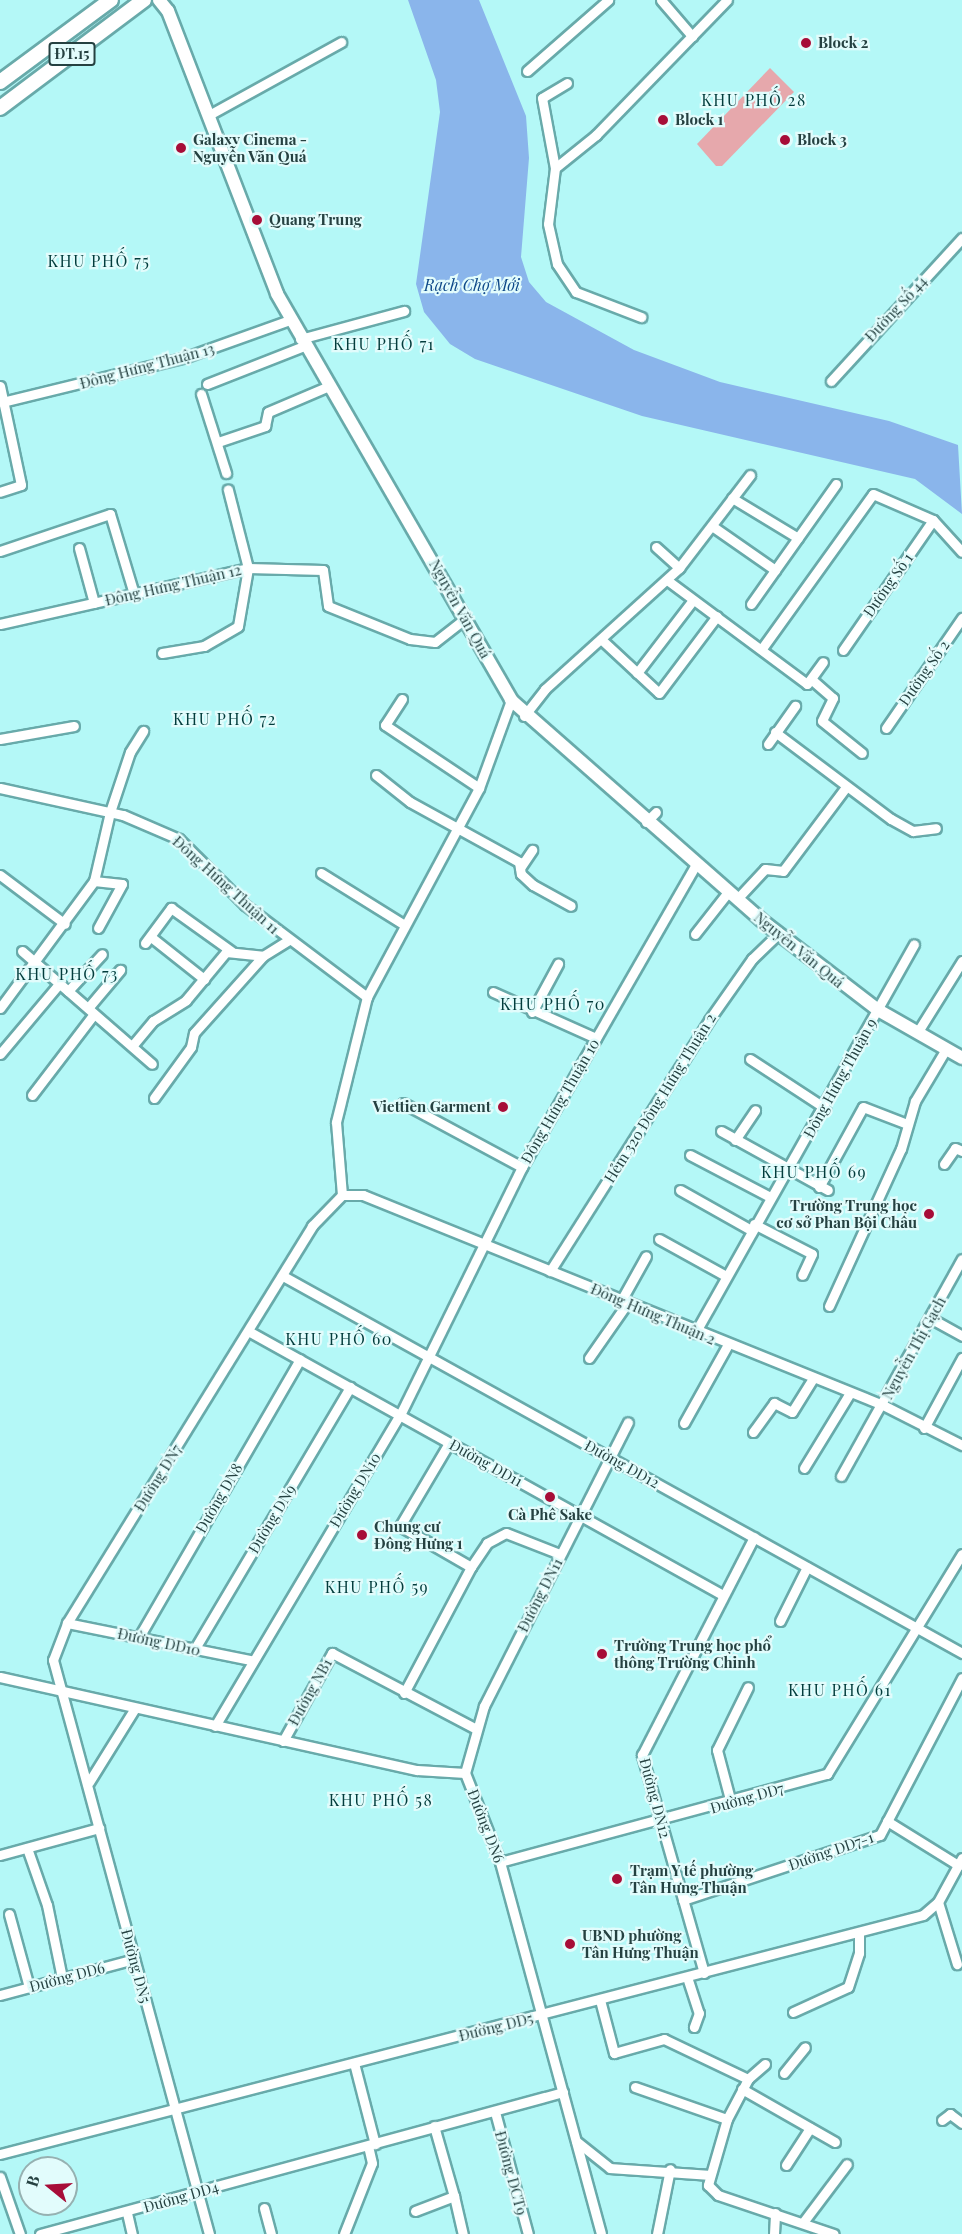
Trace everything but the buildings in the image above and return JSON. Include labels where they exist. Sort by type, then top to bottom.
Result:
[{"type":"main road","name":"ĐT.15","points":[[0,82],[111,0]]},
{"type":"main road","name":"ĐT.15","points":[[0,108],[144,0]]},
{"type":"main road","name":"Nguyễn Văn Quá","points":[[159,0],[209,115],[290,320],[512,700],[524,716],[778,934],[878,1010],[962,1058]]},
{"type":"street","points":[[527,71],[608,0]]},
{"type":"street","points":[[660,0],[692,36]]},
{"type":"street","points":[[555,168],[596,135],[727,0]]},
{"type":"street","points":[[209,115],[341,42]]},
{"type":"street","points":[[567,83],[542,98],[555,168],[548,224],[569,287],[641,317]]},
{"type":"street","name":"Đường Số 44","points":[[831,381],[962,238]]},
{"type":"street","points":[[207,384],[302,343],[404,311]]},
{"type":"street","name":"Đông Hưng Thuận 13","points":[[2,402],[186,357],[290,320]]},
{"type":"street","points":[[0,386],[21,485],[0,492]]},
{"type":"street","points":[[218,442],[263,428],[268,412],[329,386]]},
{"type":"street","points":[[201,394],[226,473]]},
{"type":"street","points":[[524,716],[545,688],[603,641],[668,580],[750,475]]},
{"type":"street","points":[[751,604],[833,488]]},
{"type":"street","points":[[162,653],[204,646],[238,626],[248,568],[228,490]]},
{"type":"street","points":[[763,647],[873,494],[933,520],[962,552]]},
{"type":"street","points":[[732,498],[798,538]]},
{"type":"street","points":[[0,551],[110,514],[134,594]]},
{"type":"street","name":"Đường Số 1","points":[[843,650],[933,520]]},
{"type":"street","points":[[712,526],[775,570]]},
{"type":"street","points":[[656,547],[679,568]]},
{"type":"street","points":[[79,548],[94,603]]},
{"type":"street","name":"Đông Hưng Thuận 12","points":[[0,624],[248,568],[323,570],[328,606],[410,639],[435,642],[464,618]]},
{"type":"street","points":[[668,580],[693,600],[763,647],[807,684],[824,662]]},
{"type":"street","points":[[637,673],[693,600]]},
{"type":"street","points":[[603,641],[659,693],[717,616]]},
{"type":"street","name":"Đường Số 2","points":[[886,728],[962,618]]},
{"type":"street","points":[[811,679],[833,698],[822,721],[862,753]]},
{"type":"street","points":[[402,699],[385,725],[478,788]]},
{"type":"street","points":[[342,1195],[336,1122],[367,997],[403,924],[458,828],[478,788],[512,700]]},
{"type":"street","points":[[768,744],[795,706]]},
{"type":"street","points":[[0,739],[74,726]]},
{"type":"street","points":[[0,1008],[65,924],[94,881],[110,812],[130,752],[143,730]]},
{"type":"street","points":[[776,732],[846,787],[913,831],[936,828]]},
{"type":"street","points":[[376,775],[520,868],[533,885],[571,906]]},
{"type":"street","points":[[695,934],[732,896],[765,869],[783,871],[846,787]]},
{"type":"street","name":"Đông Hưng Thuận 11","points":[[0,788],[110,812],[179,839],[289,940],[367,997]]},
{"type":"street","points":[[646,822],[656,812]]},
{"type":"street","points":[[520,868],[532,849]]},
{"type":"street","name":"Đông Hưng Thuận 10","points":[[481,1246],[522,1167],[696,864]]},
{"type":"street","points":[[321,873],[403,924]]},
{"type":"street","points":[[0,875],[65,924]]},
{"type":"street","points":[[94,881],[122,884],[98,928]]},
{"type":"street","points":[[204,979],[148,940],[171,908],[231,951],[262,956]]},
{"type":"street","name":"Hẻm 320 Đông Hưng Thuận 2","points":[[549,1271],[709,1020],[752,959],[778,934]]},
{"type":"street","points":[[154,1098],[191,1047],[194,1033],[262,956],[289,940]]},
{"type":"street","name":"Đông Hưng Thuận 9","points":[[695,1334],[770,1197],[825,1108],[914,945]]},
{"type":"street","points":[[21,951],[152,1064]]},
{"type":"street","points":[[132,1046],[231,951]]},
{"type":"street","points":[[68,991],[102,954]]},
{"type":"street","points":[[918,1033],[962,961]]},
{"type":"street","points":[[532,1012],[558,964]]},
{"type":"street","points":[[32,1095],[120,970]]},
{"type":"street","points":[[0,1054],[59,984]]},
{"type":"street","points":[[493,992],[532,1012],[596,1038]]},
{"type":"street","points":[[829,1306],[907,1124],[946,1049]]},
{"type":"street","points":[[750,1059],[825,1108]]},
{"type":"street","points":[[404,1103],[522,1167]]},
{"type":"street","points":[[721,1131],[823,1189],[863,1107],[907,1124]]},
{"type":"street","points":[[735,1140],[754,1110]]},
{"type":"street","points":[[944,1164],[955,1148],[962,1151]]},
{"type":"street","points":[[690,1155],[770,1197]]},
{"type":"street","points":[[680,1190],[812,1254],[802,1275]]},
{"type":"street","name":"Đông Hưng Thuận 2","points":[[342,1195],[363,1195],[481,1246],[625,1301],[695,1334],[883,1405],[924,1428],[962,1444]]},
{"type":"street","name":"Đường DN7","points":[[89,1782],[58,1692],[53,1660],[67,1623],[250,1332],[312,1226],[342,1195]]},
{"type":"street","points":[[659,1239],[726,1276]]},
{"type":"street","name":"Đường DN10","points":[[215,1726],[251,1660],[400,1415],[430,1357],[481,1246]]},
{"type":"street","points":[[589,1358],[625,1301],[646,1256]]},
{"type":"street","name":"Nguyễn Thị Gạch","points":[[841,1476],[883,1405],[962,1259]]},
{"type":"street","name":"Đường DD12","points":[[283,1276],[962,1653]]},
{"type":"street","points":[[930,1318],[962,1336]]},
{"type":"street","name":"Đường DD11","points":[[250,1332],[723,1595]]},
{"type":"street","points":[[684,1423],[727,1346]]},
{"type":"street","points":[[924,1428],[962,1358]]},
{"type":"street","name":"Đường DN8","points":[[139,1637],[300,1359]]},
{"type":"street","points":[[753,1432],[774,1403],[792,1412],[813,1379]]},
{"type":"street","name":"Đường DN9","points":[[194,1650],[350,1387]]},
{"type":"street","points":[[804,1468],[850,1393]]},
{"type":"street","name":"Đường DN11","points":[[465,1773],[474,1728],[628,1422]]},
{"type":"street","points":[[449,1443],[400,1526],[471,1567]]},
{"type":"street","points":[[474,1728],[404,1693],[471,1567],[487,1543],[506,1533],[560,1554]]},
{"type":"street","name":"Đường DN12","points":[[704,1972],[660,1821],[644,1745],[754,1538]]},
{"type":"street","name":"Đường DD7","points":[[500,1862],[731,1803],[827,1774],[914,1626],[962,1554]]},
{"type":"street","points":[[780,1621],[807,1567]]},
{"type":"street","name":"Đường DD10","points":[[67,1623],[251,1660]]},
{"type":"street","name":"Đường NB1","points":[[283,1741],[332,1653],[404,1693]]},
{"type":"street","name":"Đường DN6","points":[[0,1677],[58,1692],[417,1770],[465,1773],[500,1862],[601,2234]]},
{"type":"street","name":"Đường DD7-1","points":[[683,1900],[880,1835],[962,1678]]},
{"type":"street","points":[[731,1803],[717,1750],[748,1687]]},
{"type":"street","points":[[89,1782],[135,1708]]},
{"type":"street","name":"Đường DN5","points":[[89,1782],[99,1828],[209,2234]]},
{"type":"street","points":[[887,1821],[959,1868]]},
{"type":"street","points":[[0,1855],[99,1828]]},
{"type":"street","points":[[27,1848],[47,1905],[62,1978]]},
{"type":"street","name":"Đường DD5","points":[[0,2154],[923,1915],[938,1902],[959,1868]]},
{"type":"street","points":[[938,1902],[957,1964]]},
{"type":"street","points":[[9,1914],[29,1987]]},
{"type":"street","points":[[793,2012],[848,1987],[859,1953],[859,1932]]},
{"type":"street","name":"Đường DD6","points":[[0,1995],[134,1959]]},
{"type":"street","points":[[687,1977],[699,2013],[694,2027]]},
{"type":"street","points":[[600,2000],[614,2053],[664,2038],[748,2079]]},
{"type":"street","points":[[784,2073],[805,2047]]},
{"type":"street","points":[[344,2234],[372,2163],[372,2145],[354,2063]]},
{"type":"street","points":[[765,2064],[748,2079],[727,2119],[708,2185],[718,2195],[804,2221],[834,2234]]},
{"type":"street","points":[[635,2087],[727,2119]]},
{"type":"street","points":[[742,2089],[835,2142]]},
{"type":"street","points":[[372,2145],[563,2092]]},
{"type":"street","name":"Đường DCT9","points":[[495,2112],[528,2234]]},
{"type":"street","points":[[942,2120],[950,2114],[962,2123]]},
{"type":"street","points":[[434,2126],[462,2232]]},
{"type":"street","points":[[786,2165],[810,2128]]},
{"type":"street","points":[[576,2141],[610,2168],[670,2169],[710,2175]]},
{"type":"street","name":"Đường DD4","points":[[40,2234],[127,2213],[372,2145]]},
{"type":"street","points":[[804,2221],[847,2164]]},
{"type":"street","points":[[657,2234],[670,2169]]},
{"type":"street","points":[[0,2177],[20,2234]]},
{"type":"street","points":[[415,2211],[454,2196]]},
{"type":"street","points":[[264,2208],[271,2234]]},
{"type":"street","points":[[774,2234],[776,2212]]},
{"type":"street","points":[[127,2213],[132,2234]]},
{"type":"street","points":[[90,2222],[93,2234]]},
{"type":"shaded area","points":[[770,68],[794,92],[722,166],[716,166],[697,144]]},
{"type":"water","name":"Rạch Chợ Mới","points":[[408,0],[479,0],[526,116],[529,158],[521,257],[529,282],[546,302],[634,350],[720,382],[889,421],[958,445],[962,514],[915,479],[642,416],[475,359],[450,344],[424,312],[416,284],[440,112],[436,80]]},
{"type":"place","name":"Block 2","points":[[806,43]]},
{"type":"place","name":"Block 1","points":[[663,120]]},
{"type":"place","name":"Block 3","points":[[785,140]]},
{"type":"place","name":"Galaxy Cinema - Nguyễn Văn Quá","points":[[181,148]]},
{"type":"place","name":"Quang Trung","points":[[257,220]]},
{"type":"place","name":"Viettien Garment","points":[[503,1107]]},
{"type":"place","name":"Trường Trung học cơ sở Phan Bội Châu","points":[[929,1214]]},
{"type":"place","name":"Cà Phê Sake","points":[[550,1497]]},
{"type":"place","name":"Chung cư Đông Hưng 1","points":[[362,1535]]},
{"type":"place","name":"Trường Trung học phổ thông Trường Chinh","points":[[602,1654]]},
{"type":"place","name":"Trạm Y tế phường Tân Hưng Thuận","points":[[617,1879]]},
{"type":"place","name":"UBND phường Tân Hưng Thuận","points":[[570,1944]]},
{"type":"district","name":"KHU PHỐ 28","points":[[754,100]]},
{"type":"district","name":"KHU PHỐ 75","points":[[99,261]]},
{"type":"district","name":"KHU PHỐ 71","points":[[384,344]]},
{"type":"district","name":"KHU PHỐ 72","points":[[225,719]]},
{"type":"district","name":"KHU PHỐ 73","points":[[67,974]]},
{"type":"district","name":"KHU PHỐ 70","points":[[553,1004]]},
{"type":"district","name":"KHU PHỐ 69","points":[[814,1172]]},
{"type":"district","name":"KHU PHỐ 60","points":[[339,1339]]},
{"type":"district","name":"KHU PHỐ 59","points":[[377,1587]]},
{"type":"district","name":"KHU PHỐ 61","points":[[840,1690]]},
{"type":"district","name":"KHU PHỐ 58","points":[[381,1800]]}]
